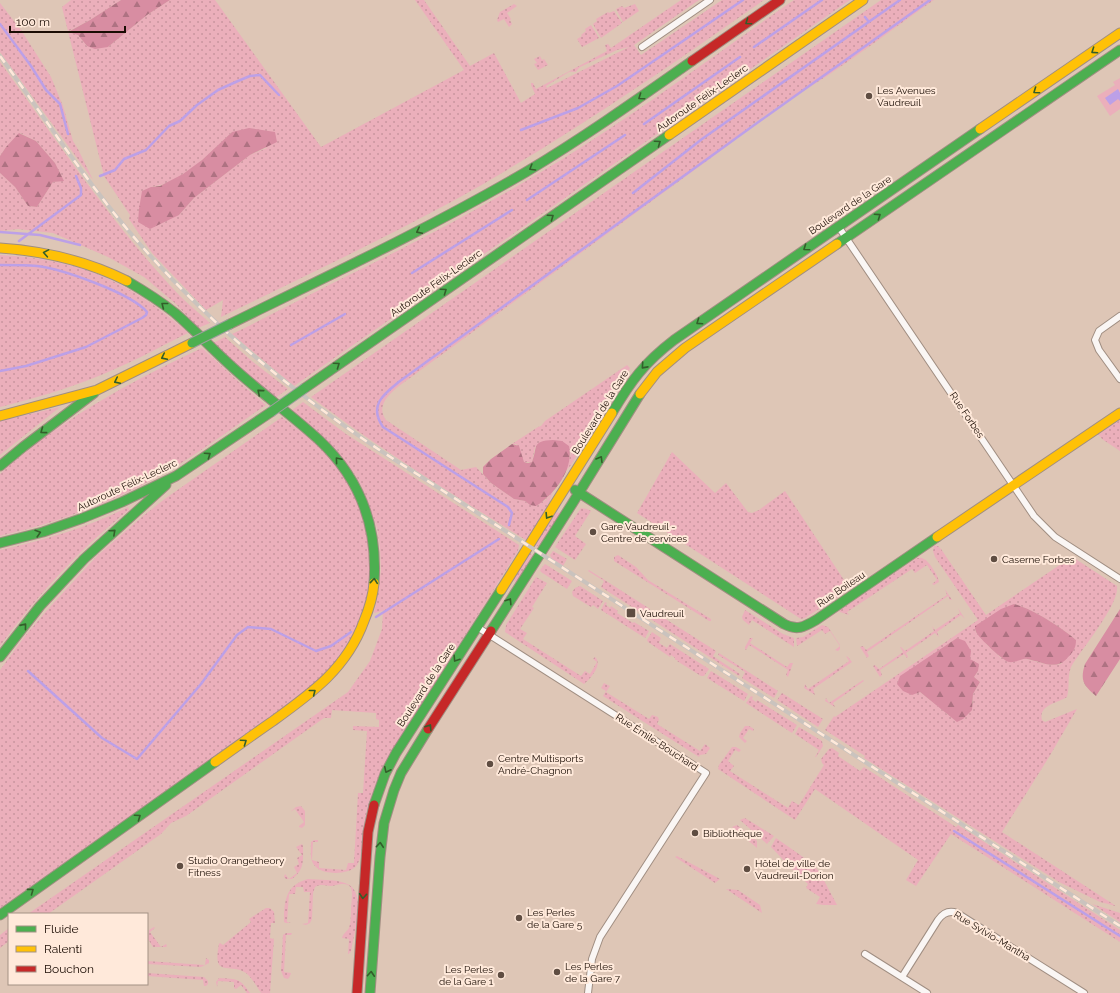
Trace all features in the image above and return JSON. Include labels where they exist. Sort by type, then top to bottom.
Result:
[{"type":"main road","points":[[0,416],[97,390],[425,228],[526,172],[603,123],[780,0]]},
{"type":"main road","name":"Autoroute Félix-Leclerc","points":[[0,543],[43,532],[83,518],[122,502],[176,476],[863,0]]},
{"type":"main road","name":"Boulevard de la Gare","points":[[357,993],[367,840],[370,820],[385,774],[398,749],[567,485],[625,390],[650,359],[662,348],[1120,33]]},
{"type":"main road","points":[[370,993],[380,842],[384,820],[391,796],[406,763],[579,492],[635,400],[657,372],[685,348],[1120,50]]},
{"type":"main road","points":[[0,248],[50,254],[97,268],[125,280],[139,288],[175,314],[234,369],[314,436],[339,460],[353,482],[367,512],[372,531],[375,568],[369,607],[361,630],[345,659],[323,684],[0,915]]},
{"type":"main road","points":[[0,466],[27,443],[75,409],[97,390]]},
{"type":"main road","name":"Rue Boileau","points":[[567,485],[784,624],[797,628],[803,627],[814,620],[1120,413]]},
{"type":"main road","points":[[0,657],[39,608],[71,573],[114,531],[176,476]]},
{"type":"street","points":[[642,47],[710,0]]},
{"type":"street","name":"Rue Forbes","points":[[838,226],[1034,516],[1050,533],[1065,544],[1120,579]]},
{"type":"street","points":[[1120,316],[1099,331],[1095,340],[1099,350],[1120,379]]},
{"type":"street","name":"Rue Émile-Bouchard","points":[[477,627],[706,773],[600,937],[592,959],[588,993]]},
{"type":"street","name":"Rue Sylvio-Mantha","points":[[902,977],[938,920],[945,913],[951,912],[957,913],[1084,993]]},
{"type":"street","points":[[865,954],[927,993]]},
{"type":"shaded area","points":[[71,0],[121,0],[90,20],[69,31],[78,35],[87,46],[108,47],[147,15],[170,0],[215,0],[321,147],[464,70],[415,0],[424,0],[470,66],[494,53],[521,103],[535,94],[531,83],[533,83],[536,89],[607,51],[605,45],[608,44],[611,48],[681,0],[699,0],[634,45],[641,55],[722,0],[764,0],[611,105],[493,178],[396,231],[221,317],[223,300],[206,310],[152,253],[129,219],[130,215],[104,176],[62,7]],"holes":[[[629,47],[547,88],[546,86],[569,72],[575,72],[580,67],[617,50]],[[232,132],[267,148],[250,155],[194,198],[179,215],[151,187],[162,185],[184,174],[195,166]]]},
{"type":"shaded area","points":[[794,0],[850,0],[294,386],[232,334],[425,237],[550,167],[634,112]]},
{"type":"shaded area","points":[[881,0],[934,0],[827,76],[764,116],[730,144],[399,386],[387,397],[382,410],[386,420],[461,470],[476,467],[491,483],[514,499],[525,501],[530,505],[544,501],[553,492],[547,508],[526,540],[417,471],[363,435],[311,397]]},
{"type":"shaded area","points":[[0,3],[21,30],[51,77],[63,106],[73,141],[93,180],[0,52]]},
{"type":"shaded area","points":[[514,4],[517,6],[507,13],[512,24],[509,27],[504,19],[498,22],[497,20],[500,12]]},
{"type":"shaded area","points":[[635,4],[639,11],[623,22],[616,9],[622,6],[624,8]]},
{"type":"shaded area","points":[[614,11],[622,23],[601,38],[593,24],[597,21],[596,19],[608,12]]},
{"type":"shaded area","points":[[591,25],[599,38],[582,47],[577,39],[586,31],[585,29]]},
{"type":"shaded area","points":[[540,56],[548,65],[538,70],[534,64],[537,63],[534,59]]},
{"type":"shaded area","points":[[0,62],[86,182],[131,241],[180,296],[210,323],[198,328],[176,304],[144,277],[108,257],[53,233],[18,229],[0,231],[0,173],[15,187],[28,206],[37,207],[53,182],[63,180],[55,163],[36,141],[20,133],[6,147],[0,156]]},
{"type":"shaded area","points":[[1120,78],[1120,109],[1110,116],[1097,96],[1115,85],[1113,82]]},
{"type":"shaded area","points":[[1118,89],[1120,93],[1120,101],[1118,99],[1110,105],[1105,98]]},
{"type":"shaded area","points":[[0,255],[28,257],[54,262],[102,276],[145,299],[188,333],[104,374],[35,398],[0,407]]},
{"type":"shaded area","points":[[225,337],[253,362],[288,389],[275,398],[213,343]]},
{"type":"shaded area","points":[[202,348],[266,405],[185,461],[153,480],[89,509],[45,524],[0,536],[0,474],[23,454],[71,419],[148,374]]},
{"type":"shaded area","points":[[627,365],[630,368],[626,376],[566,471],[571,453],[535,447],[532,462],[524,462],[516,444],[512,444],[541,426],[545,421]]},
{"type":"shaded area","points":[[303,402],[346,434],[519,545],[518,551],[384,764],[369,805],[357,865],[349,871],[332,873],[317,868],[314,866],[312,860],[319,862],[319,868],[346,870],[348,863],[354,863],[358,793],[363,793],[367,731],[353,730],[353,726],[379,727],[379,720],[376,719],[376,713],[332,710],[331,718],[324,718],[186,816],[171,823],[161,834],[49,913],[29,913],[348,692],[370,661],[382,629],[383,611],[374,613],[381,570],[380,548],[377,528],[363,489],[353,471],[291,411]]},
{"type":"shaded area","points":[[60,407],[0,455],[0,421]]},
{"type":"shaded area","points":[[282,417],[315,443],[333,461],[348,481],[359,504],[366,528],[370,553],[369,578],[365,602],[358,626],[346,648],[330,668],[299,696],[0,908],[0,670],[25,636],[97,556],[166,498]]},
{"type":"shaded area","points":[[1120,420],[1120,451],[1102,439],[1098,434]]},
{"type":"shaded area","points":[[672,452],[715,493],[726,483],[748,512],[752,513],[759,510],[785,491],[850,589],[805,618],[801,619],[637,513]]},
{"type":"shaded area","points":[[128,507],[129,510],[93,540],[44,591],[0,646],[0,550],[65,533]]},
{"type":"shaded area","points":[[581,508],[591,511],[575,536],[586,544],[575,560],[555,547]]},
{"type":"shaded area","points":[[557,512],[560,514],[539,545],[536,547],[535,546],[544,530]]},
{"type":"shaded area","points":[[934,546],[938,546],[941,549],[986,615],[1064,562],[1074,558],[1117,586],[1116,594],[1106,615],[1071,667],[1067,697],[1046,708],[1043,711],[1042,720],[1045,722],[1077,709],[1002,832],[1116,906],[1100,902],[1059,882],[864,758],[865,756],[825,730],[834,716],[835,717],[978,620],[935,557],[933,551]],"holes":[[[1014,604],[1022,606],[1046,619],[1076,640],[1061,664],[1048,665],[1021,658],[1001,658],[975,631]],[[957,638],[969,659],[975,663],[978,671],[974,677],[980,682],[973,694],[973,703],[948,715],[920,692],[932,655]]]},
{"type":"shaded area","points":[[553,551],[567,559],[563,566],[552,559],[550,555]]},
{"type":"shaded area","points":[[530,553],[532,554],[532,557],[516,582],[513,581],[515,577]]},
{"type":"shaded area","points":[[618,555],[636,567],[648,580],[711,619],[711,621],[614,561],[614,557]]},
{"type":"shaded area","points":[[917,558],[923,558],[926,560],[936,573],[939,582],[934,585],[932,584],[937,580],[927,565],[915,573],[912,569],[847,612],[849,615],[839,611]]},
{"type":"shaded area","points":[[545,564],[572,581],[567,589],[541,572],[540,570]]},
{"type":"shaded area","points":[[589,570],[650,609],[646,616],[601,587],[604,581],[588,571]]},
{"type":"shaded area","points":[[536,577],[547,583],[532,607],[534,608],[520,629],[527,633],[523,639],[581,676],[585,671],[590,674],[597,662],[593,659],[595,657],[598,663],[597,667],[584,684],[505,632],[506,625]]},
{"type":"shaded area","points":[[580,586],[603,601],[598,609],[593,605],[591,607],[573,596],[572,592],[575,588]]},
{"type":"shaded area","points":[[945,589],[952,600],[950,600],[948,596],[867,652],[869,656],[867,658],[860,647],[863,646],[866,650],[947,595]]},
{"type":"shaded area","points":[[605,602],[610,608],[611,606],[618,611],[617,613],[649,631],[645,638],[601,610]]},
{"type":"shaded area","points":[[958,608],[965,619],[961,615],[937,632],[939,637],[935,633],[906,653],[907,658],[904,654],[880,670],[882,675],[880,677],[873,666],[875,665],[879,669],[903,652],[900,647],[905,651],[934,631],[932,626],[935,630],[960,613]]},
{"type":"shaded area","points":[[745,610],[783,634],[794,638],[794,647],[752,620],[749,625],[743,620],[742,617]]},
{"type":"shaded area","points":[[653,611],[716,651],[713,656],[740,674],[739,676],[649,618]]},
{"type":"shaded area","points":[[822,625],[828,627],[840,646],[830,631],[825,634],[822,630],[797,646],[796,638],[803,637]]},
{"type":"shaded area","points":[[652,632],[661,638],[659,643],[667,648],[670,644],[709,669],[704,676],[701,676],[677,661],[678,660],[675,660],[675,658],[671,655],[670,657],[648,642],[647,640]]},
{"type":"shaded area","points":[[750,638],[753,638],[750,643],[787,667],[790,663],[793,663],[788,677],[786,675],[788,670],[749,645],[746,650],[745,649]]},
{"type":"shaded area","points":[[840,646],[838,651],[835,650]]},
{"type":"shaded area","points":[[719,653],[778,691],[774,698],[742,678],[745,672],[718,655]]},
{"type":"shaded area","points":[[846,656],[852,662],[813,689],[815,695],[804,688],[805,684],[808,689],[849,661]]},
{"type":"shaded area","points":[[711,671],[748,694],[744,701],[707,678]]},
{"type":"shaded area","points":[[863,680],[864,681],[833,703],[835,707],[825,701],[826,698],[829,703]]},
{"type":"shaded area","points":[[604,683],[610,686],[606,692],[649,719],[652,715],[658,717],[659,720],[657,724],[700,751],[705,744],[710,748],[706,754],[700,755],[699,757],[603,696],[606,691],[601,688]]},
{"type":"shaded area","points":[[782,693],[823,719],[818,727],[777,700]]},
{"type":"shaded area","points":[[751,696],[756,702],[757,700],[797,725],[792,733],[746,703]]},
{"type":"shaded area","points":[[745,726],[749,726],[754,729],[753,731],[749,729],[743,738],[747,741],[745,743],[739,737]]},
{"type":"shaded area","points":[[799,727],[822,741],[823,746],[816,757],[819,750],[795,734]]},
{"type":"shaded area","points":[[732,747],[736,747],[741,750],[739,752],[735,750],[728,761],[734,766],[730,771],[788,808],[792,801],[799,805],[824,765],[821,759],[829,749],[832,748],[839,753],[838,756],[860,771],[864,767],[956,827],[958,825],[1120,930],[1120,942],[951,834],[916,886],[906,880],[918,860],[815,789],[795,820],[718,769],[719,765]]},
{"type":"shaded area","points":[[301,806],[305,811],[305,825],[302,828],[299,826],[304,822],[295,809],[290,812],[296,807]]},
{"type":"shaded area","points":[[745,818],[774,836],[767,844],[740,820]]},
{"type":"shaded area","points":[[737,825],[757,841],[757,848],[732,827]]},
{"type":"shaded area","points":[[776,838],[803,857],[819,871],[837,905],[816,904],[820,897],[806,888],[808,884],[771,847]]},
{"type":"shaded area","points":[[318,840],[318,842],[313,842],[312,860],[311,842]]},
{"type":"shaded area","points":[[302,844],[303,856],[301,868],[299,872],[292,879],[289,879],[297,873],[294,867],[299,864],[297,858],[302,855],[296,847]]},
{"type":"shaded area","points":[[677,856],[720,879],[715,883],[675,857]]},
{"type":"shaded area","points":[[285,874],[289,879],[284,877]]},
{"type":"shaded area","points":[[308,879],[331,880],[345,883],[348,886],[342,884],[330,886],[321,885],[315,887],[313,893],[312,919],[310,923],[306,925],[302,924],[308,923],[310,892],[304,892],[303,887],[296,887],[295,894],[289,894],[287,922],[291,923],[284,922],[287,895],[295,885]]},
{"type":"shaded area","points":[[350,887],[356,895],[358,914],[351,952],[348,954],[349,939],[342,938],[349,928],[351,921],[352,893]]},
{"type":"shaded area","points":[[726,889],[738,890],[760,905],[762,913]]},
{"type":"shaded area","points":[[1092,904],[1120,913],[1120,922]]},
{"type":"shaded area","points":[[266,908],[270,908],[274,912],[275,923],[271,923],[270,938],[274,939],[270,993],[261,993],[246,973],[240,970],[220,966],[217,955],[220,943],[223,945],[251,922],[249,919]]},
{"type":"shaded area","points":[[154,927],[155,928],[150,932],[161,947],[153,947],[148,939],[149,930]]},
{"type":"shaded area","points":[[8,929],[8,942],[0,948],[0,935]]},
{"type":"shaded area","points":[[286,933],[292,933],[291,935],[286,935],[284,972],[291,973],[288,979],[284,978],[281,971],[283,935]]},
{"type":"shaded area","points":[[206,958],[209,960],[209,963],[205,965]]},
{"type":"shaded area","points":[[148,961],[205,965],[201,967],[148,964]]},
{"type":"shaded area","points":[[148,973],[204,977],[208,981],[206,986],[204,986],[203,980],[148,976]]},
{"type":"shaded area","points":[[219,978],[238,980],[250,993],[247,993],[241,985],[236,989],[234,988],[234,982],[218,981],[217,987],[216,982]]},
{"type":"green space","points":[[121,0],[170,0],[147,15],[108,47],[95,49],[87,46],[78,35],[68,32],[90,20]]},
{"type":"green space","points":[[249,128],[275,132],[277,142],[250,155],[194,198],[179,215],[150,229],[138,222],[142,191],[151,187],[160,186],[183,174],[202,160],[232,132]]},
{"type":"green space","points":[[19,133],[36,141],[55,163],[64,181],[53,182],[37,207],[28,206],[15,187],[0,173],[0,156]]},
{"type":"green space","points":[[553,440],[562,441],[569,446],[569,463],[562,480],[556,488],[536,506],[530,505],[525,501],[514,499],[491,483],[483,474],[483,467],[491,459],[512,444],[519,446],[524,462],[528,463],[532,462],[538,443]]},
{"type":"green space","points":[[1014,604],[1022,606],[1046,619],[1076,640],[1073,651],[1064,661],[1055,665],[1025,659],[1009,662],[997,654],[976,632],[975,626],[1001,609]]},
{"type":"green space","points":[[1120,609],[1120,659],[1096,696],[1085,685],[1083,674],[1085,664]]},
{"type":"green space","points":[[957,638],[965,641],[971,651],[970,659],[979,664],[978,671],[974,677],[980,682],[973,694],[972,710],[963,719],[957,722],[920,692],[912,695],[903,691],[897,684],[900,676]]},
{"type":"waterway","points":[[521,130],[578,108],[617,86],[743,0]]},
{"type":"waterway","points":[[754,47],[822,0]]},
{"type":"waterway","points":[[633,193],[702,139],[900,0]]},
{"type":"waterway","points":[[509,525],[512,513],[508,507],[383,427],[377,412],[380,401],[384,395],[400,381],[930,0]]},
{"type":"waterway","points":[[865,17],[869,22]]},
{"type":"waterway","points":[[0,24],[31,66],[46,90],[60,104],[68,134]]},
{"type":"waterway","points":[[644,124],[740,57]]},
{"type":"waterway","points":[[100,176],[115,170],[124,159],[146,150],[169,126],[180,121],[197,105],[218,90],[250,76],[260,75],[279,95]]},
{"type":"waterway","points":[[527,200],[625,135]]},
{"type":"waterway","points":[[19,241],[81,195],[81,188],[76,176]]},
{"type":"waterway","points":[[412,273],[512,210]]},
{"type":"waterway","points":[[0,232],[40,235],[80,245]]},
{"type":"waterway","points":[[0,265],[37,266],[79,277],[127,297],[147,312],[142,318],[86,347],[26,366],[0,371]]},
{"type":"waterway","points":[[291,345],[345,314]]},
{"type":"waterway","points":[[376,617],[499,539]]},
{"type":"waterway","points":[[28,671],[102,738],[137,759],[201,684],[237,635],[248,627],[271,629],[316,651],[331,646],[351,632]]},
{"type":"waterway","points":[[954,831],[1120,936]]},
{"type":"railway","points":[[0,56],[94,187],[127,229],[155,261],[214,320],[245,348],[310,401],[378,449],[1120,926]]},
{"type":"traffic: fast","points":[[837,244],[1120,50]]},
{"type":"traffic: fast","points":[[230,324],[380,251],[490,193],[568,146],[692,61]]},
{"type":"traffic: fast","points":[[612,413],[625,391],[639,373],[654,357],[674,340],[980,129]]},
{"type":"traffic: fast","points":[[305,388],[669,135]]},
{"type":"traffic: fast","points":[[127,281],[152,296],[175,313],[231,366],[318,439],[333,454],[345,470],[363,504],[373,542],[374,583]]},
{"type":"traffic: fast","points":[[192,343],[230,324]]},
{"type":"traffic: fast","points":[[271,412],[305,388]]},
{"type":"traffic: fast","points":[[0,466],[94,393]]},
{"type":"traffic: fast","points":[[491,631],[640,394]]},
{"type":"traffic: fast","points":[[0,543],[43,532],[83,518],[122,502],[176,476],[271,412]]},
{"type":"traffic: fast","points":[[0,657],[40,606],[84,559],[166,485]]},
{"type":"traffic: fast","points":[[575,490],[784,624],[797,628],[816,620],[937,537]]},
{"type":"traffic: fast","points":[[374,805],[385,774],[396,753],[501,590]]},
{"type":"traffic: fast","points":[[370,993],[384,823],[401,773],[428,729]]},
{"type":"traffic: fast","points":[[0,915],[215,762]]},
{"type":"traffic: slow","points":[[669,135],[863,0]]},
{"type":"traffic: slow","points":[[980,129],[1120,33]]},
{"type":"traffic: slow","points":[[640,394],[657,372],[685,348],[837,244]]},
{"type":"traffic: slow","points":[[0,248],[17,249],[65,258],[97,268],[127,281]]},
{"type":"traffic: slow","points":[[0,416],[97,390],[192,343]]},
{"type":"traffic: slow","points":[[501,590],[612,413]]},
{"type":"traffic: slow","points":[[937,537],[1120,413]]},
{"type":"traffic: slow","points":[[215,762],[301,700],[327,678],[338,666],[357,638],[369,607],[374,583]]},
{"type":"traffic: jam","points":[[692,61],[780,0]]},
{"type":"traffic: jam","points":[[428,729],[491,631]]},
{"type":"traffic: jam","points":[[357,993],[368,832],[374,805]]},
{"type":"place","name":"Les Avenues Vaudreuil","points":[[869,96]]},
{"type":"place","name":"Gare Vaudreuil - Centre de services","points":[[593,532]]},
{"type":"place","name":"Caserne Forbes","points":[[994,559]]},
{"type":"place","name":"Vaudreuil","points":[[631,613]]},
{"type":"place","name":"Centre Multisports André-Chagnon","points":[[490,764]]},
{"type":"place","name":"Bibliothèque","points":[[695,833]]},
{"type":"place","name":"Studio Orangetheory Fitness","points":[[180,866]]},
{"type":"place","name":"Hôtel de ville de Vaudreuil-Dorion","points":[[747,869]]},
{"type":"place","name":"Les Perles de la Gare 5","points":[[519,918]]},
{"type":"place","name":"Les Perles de la Gare 7","points":[[557,972]]},
{"type":"place","name":"Les Perles de la Gare 1","points":[[501,975]]}]
